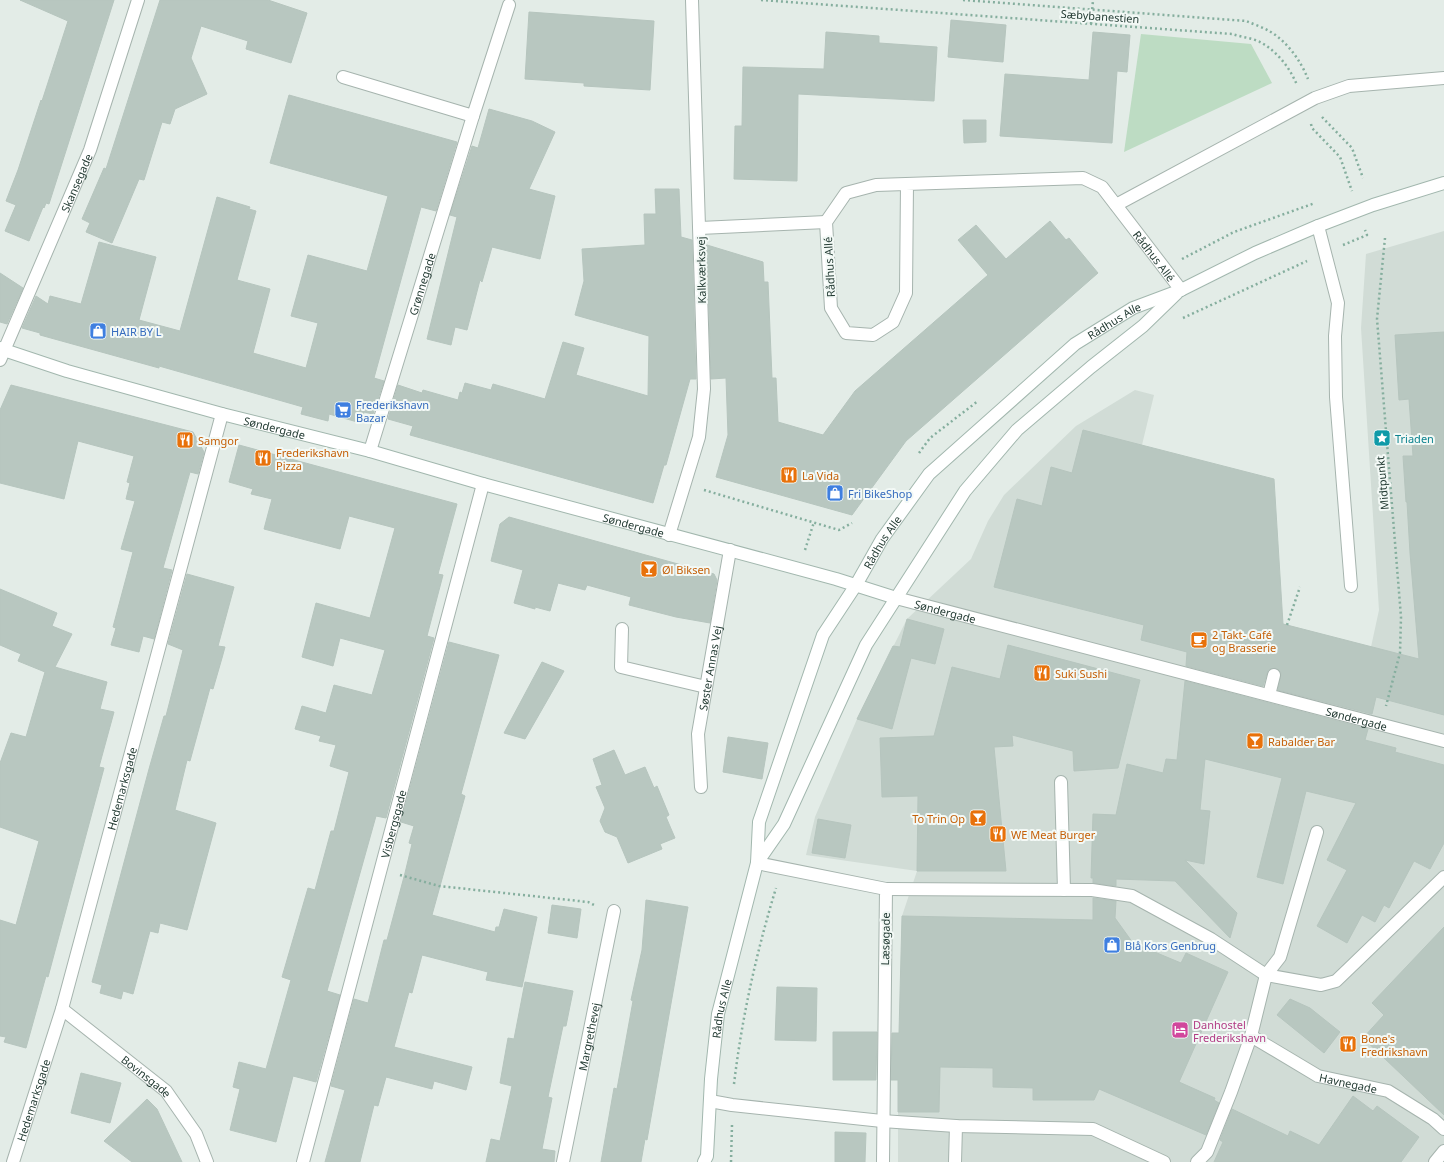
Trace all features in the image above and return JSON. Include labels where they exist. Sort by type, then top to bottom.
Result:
[{"type":"street","name":"Skansegade","points":[[1,353],[90,150],[138,0]]},
{"type":"street","name":"Kalkværksvej","points":[[669,535],[699,437],[704,389],[692,0]]},
{"type":"street","name":"Grønnegade","points":[[370,451],[509,5]]},
{"type":"street","points":[[343,77],[474,116]]},
{"type":"street","points":[[1116,205],[1315,98],[1349,86],[1444,78]]},
{"type":"street","name":"Rådhus Allé","points":[[907,184],[906,293],[893,322],[873,335],[846,332],[831,308],[826,222],[846,193],[876,185],[1083,178],[1102,187],[1181,290]]},
{"type":"street","name":"Rådhus Alle","points":[[707,1160],[710,1101],[718,1014],[757,863],[759,822],[823,635],[856,585],[882,538],[929,474],[1075,344],[1133,308],[1181,290],[1255,253],[1318,226],[1373,205],[1444,183]]},
{"type":"street","points":[[700,228],[826,222]]},
{"type":"street","points":[[1318,226],[1338,303],[1335,336],[1336,396],[1351,586]]},
{"type":"street","name":"Rådhus Alle","points":[[757,863],[784,824],[866,645],[965,491],[1017,430],[1091,367],[1143,326],[1181,290]]},
{"type":"street","name":"Søndergade","points":[[1,353],[222,414],[370,451],[482,484],[856,585],[896,598],[1444,741]]},
{"type":"street","name":"Hedemarksgade","points":[[14,1162],[62,1009],[222,414]]},
{"type":"street","name":"Visbergsgade","points":[[303,1162],[482,484]]},
{"type":"street","name":"Søster Annas Vej","points":[[701,787],[698,734],[730,550]]},
{"type":"street","points":[[622,629],[621,667],[706,687]]},
{"type":"street","points":[[1269,695],[1274,675]]},
{"type":"street","points":[[1061,782],[1064,890]]},
{"type":"street","points":[[1197,1162],[1206,1152],[1231,1092],[1251,1036],[1266,975],[1280,957],[1317,832]]},
{"type":"street","points":[[757,863],[886,889],[1092,890],[1132,896],[1211,939],[1266,975],[1321,985],[1336,981],[1444,877]]},
{"type":"street","name":"Læsøgade","points":[[882,1162],[886,889]]},
{"type":"street","name":"Margrethevej","points":[[563,1162],[614,911]]},
{"type":"street","name":"Bovinsgade","points":[[62,1009],[166,1091],[196,1134],[207,1162]]},
{"type":"street","name":"Havnegade","points":[[1251,1036],[1318,1076],[1388,1091],[1433,1119],[1444,1129]]},
{"type":"street","points":[[710,1101],[732,1105],[882,1121],[956,1126],[1093,1129],[1164,1162]]},
{"type":"street","points":[[955,1162],[956,1126]]},
{"type":"street","points":[[1435,1162],[1444,1151]]},
{"type":"path","name":"Sæbybanestien","points":[[761,0],[1232,34],[1260,42],[1279,56],[1294,78],[1312,128],[1340,157],[1351,190]]},
{"type":"path","points":[[963,0],[1246,21],[1270,31],[1288,46],[1305,72],[1323,119],[1352,148],[1363,178]]},
{"type":"path","points":[[1091,24],[1093,0]]},
{"type":"path","points":[[1179,320],[1325,252],[1367,235]]},
{"type":"path","name":"Midtpunkt","points":[[1382,724],[1400,653],[1401,617],[1377,319],[1385,238]]},
{"type":"path","points":[[684,485],[839,530],[852,523]]},
{"type":"path","points":[[799,570],[814,522]]},
{"type":"path","points":[[1287,625],[1300,587]]},
{"type":"path","points":[[731,1162],[732,1105],[739,1042],[761,936],[782,868]]},
{"type":"path","points":[[381,869],[439,886],[588,902],[614,911]]},
{"type":"shaded area","points":[[1444,231],[1444,1162],[898,1162],[902,916],[917,871],[806,855],[815,817],[857,719],[907,619],[971,559],[988,521],[1004,495],[1076,426],[1135,390],[1154,395],[1142,445],[1280,623],[1371,647],[1379,610],[1361,328],[1366,254]]},
{"type":"green space","points":[[1141,34],[1251,44],[1272,83],[1124,152]]},
{"type":"building","points":[[20,0],[114,0],[49,204],[46,203],[44,208],[43,207],[29,241],[5,231],[16,205],[6,201],[41,100],[42,101],[68,21]]},
{"type":"building","points":[[160,0],[268,0],[307,13],[291,63],[246,49],[248,41],[201,26],[191,58],[207,94],[175,109],[170,124],[162,122],[144,180],[139,179],[112,243],[86,232],[90,223],[82,219],[104,168],[106,169]]},
{"type":"building","points":[[529,12],[654,21],[650,90],[584,86],[584,83],[525,79]]},
{"type":"building","points":[[951,20],[1006,25],[1003,62],[948,57]]},
{"type":"building","points":[[826,32],[879,36],[879,43],[937,47],[934,101],[798,94],[797,181],[734,179],[735,126],[742,126],[743,67],[824,69]]},
{"type":"building","points":[[1093,32],[1130,35],[1127,72],[1117,71],[1112,143],[1000,136],[1005,74],[1089,80]]},
{"type":"building","points":[[289,95],[457,142],[436,211],[421,207],[374,378],[384,381],[373,414],[364,412],[361,423],[329,414],[328,421],[301,414],[303,407],[159,366],[159,368],[40,335],[40,333],[22,328],[36,296],[48,304],[50,296],[81,304],[99,242],[156,257],[139,320],[180,331],[217,197],[250,207],[249,209],[256,211],[237,280],[270,289],[253,353],[306,368],[318,323],[291,316],[308,255],[367,271],[388,196],[270,163]]},
{"type":"building","points":[[489,109],[532,121],[555,132],[529,189],[555,196],[540,259],[492,247],[482,282],[480,280],[467,330],[455,327],[451,345],[427,339],[457,217],[450,215],[472,146],[478,148]]},
{"type":"building","points":[[963,120],[986,120],[986,142],[964,143]]},
{"type":"building","points":[[655,189],[679,189],[681,237],[692,240],[696,379],[690,379],[666,465],[664,465],[653,503],[410,435],[413,426],[388,419],[398,385],[422,393],[423,390],[458,400],[465,383],[491,390],[493,384],[545,399],[563,342],[584,348],[576,375],[648,396],[649,336],[575,315],[584,281],[582,249],[645,245],[644,214],[656,214]]},
{"type":"building","points":[[1050,221],[1066,240],[1069,238],[1098,273],[906,441],[852,515],[716,477],[728,435],[726,378],[711,379],[707,245],[763,262],[764,282],[768,282],[772,378],[776,378],[778,422],[823,435],[855,391],[988,275],[958,240],[976,225],[1006,259]]},
{"type":"building","points":[[0,273],[23,288],[7,324],[0,322]]},
{"type":"building","points":[[1444,332],[1444,715],[1376,697],[1372,714],[1278,690],[1281,673],[1275,668],[1268,670],[1263,686],[1186,666],[1187,652],[1141,640],[1144,625],[994,587],[1017,499],[1042,506],[1051,467],[1072,473],[1083,430],[1274,479],[1283,624],[1419,659],[1403,456],[1413,456],[1409,399],[1399,400],[1395,335]]},
{"type":"building","points":[[11,385],[193,432],[204,452],[198,474],[190,472],[163,568],[172,570],[154,639],[143,636],[139,652],[111,645],[116,628],[113,627],[133,552],[121,549],[135,501],[126,499],[130,483],[127,482],[134,456],[78,441],[64,499],[0,483],[0,410]]},
{"type":"building","points":[[239,445],[457,504],[438,574],[443,575],[427,636],[434,638],[386,818],[376,816],[327,991],[340,995],[316,1082],[293,1076],[276,1142],[230,1130],[240,1089],[233,1087],[239,1062],[266,1069],[291,980],[282,977],[308,888],[315,890],[331,831],[334,831],[349,772],[330,766],[336,745],[319,741],[321,736],[295,729],[302,706],[326,713],[334,685],[372,695],[385,650],[340,638],[333,666],[302,657],[316,603],[370,618],[395,528],[349,516],[340,549],[264,529],[272,499],[251,494],[253,489],[229,482]]},
{"type":"building","points":[[509,517],[714,574],[717,580],[710,623],[676,617],[629,605],[631,597],[587,585],[585,590],[558,583],[550,611],[535,607],[535,609],[514,603],[523,570],[491,561],[500,524]]},
{"type":"building","points":[[187,574],[234,587],[218,646],[225,647],[213,689],[210,688],[190,761],[187,760],[175,810],[216,823],[187,930],[160,923],[158,933],[150,931],[133,994],[123,991],[121,999],[100,993],[102,985],[92,982],[149,769],[164,716],[166,716],[183,650],[168,644]]},
{"type":"building","points":[[0,589],[57,613],[52,626],[72,634],[55,667],[107,682],[100,709],[114,712],[99,767],[104,768],[48,977],[46,976],[26,1048],[4,1042],[6,1037],[0,1036],[0,920],[16,925],[39,841],[0,827],[0,763],[11,733],[26,737],[45,672],[18,661],[21,654],[0,645]]},
{"type":"building","points":[[907,619],[944,629],[935,664],[911,658],[892,729],[857,719],[893,646],[900,647]]},
{"type":"building","points":[[449,642],[499,655],[461,794],[465,796],[432,915],[495,932],[496,927],[499,927],[504,909],[537,917],[522,987],[486,980],[488,972],[422,955],[412,993],[409,992],[394,1047],[472,1067],[466,1090],[434,1081],[432,1089],[386,1077],[378,1106],[374,1105],[360,1162],[325,1162],[345,1090],[331,1086],[354,999],[368,1003],[384,940],[387,940],[405,873],[412,844],[409,843],[414,826],[401,822]]},
{"type":"building","points":[[1008,645],[1140,680],[1118,768],[1074,771],[1073,751],[1012,735],[1013,746],[994,747],[1006,871],[917,871],[918,796],[882,797],[880,738],[934,736],[952,667],[1000,679]]},
{"type":"building","points":[[542,662],[564,671],[525,739],[504,733]]},
{"type":"building","points":[[1185,681],[1368,729],[1365,740],[1396,748],[1395,752],[1444,765],[1444,843],[1430,869],[1414,861],[1389,908],[1384,905],[1375,922],[1362,915],[1347,943],[1317,926],[1347,870],[1327,860],[1356,803],[1306,791],[1283,884],[1257,877],[1282,778],[1205,759],[1200,810],[1210,811],[1204,864],[1185,860],[1237,913],[1230,938],[1175,881],[1116,879],[1116,886],[1093,883],[1093,878],[1091,878],[1093,814],[1116,815],[1127,764],[1163,773],[1166,759],[1177,760]]},
{"type":"building","points":[[728,737],[768,743],[762,779],[723,772]]},
{"type":"building","points":[[614,750],[625,775],[645,767],[654,788],[657,786],[669,815],[666,817],[675,838],[660,844],[662,849],[628,863],[617,837],[605,832],[600,821],[605,808],[596,787],[602,785],[593,759]]},
{"type":"building","points":[[818,819],[851,825],[845,858],[812,853]]},
{"type":"building","points":[[1093,898],[1116,901],[1115,918],[1133,943],[1181,963],[1186,953],[1228,972],[1179,1082],[1215,1098],[1214,1100],[1219,1103],[1206,1135],[1099,1089],[1094,1100],[1033,1100],[1033,1088],[993,1087],[993,1068],[940,1067],[939,1112],[898,1112],[898,1080],[891,1080],[892,1033],[899,1033],[902,916],[1093,920]]},
{"type":"building","points":[[646,900],[688,907],[647,1140],[645,1139],[641,1162],[601,1162],[614,1088],[617,1089],[633,1001],[631,1000],[642,950]]},
{"type":"building","points":[[552,905],[581,909],[577,938],[548,933]]},
{"type":"building","points":[[1444,927],[1444,1115],[1363,1038],[1384,1015],[1372,1003]]},
{"type":"building","points":[[525,982],[573,991],[566,1026],[563,1026],[548,1097],[552,1098],[542,1149],[555,1151],[554,1162],[486,1162],[491,1139],[500,1141],[512,1086],[500,1083],[508,1038],[514,1039]]},
{"type":"building","points":[[777,987],[817,988],[816,1041],[775,1040]]},
{"type":"building","points":[[1290,999],[1310,1008],[1340,1032],[1324,1053],[1277,1015]]},
{"type":"building","points":[[833,1032],[877,1032],[876,1080],[833,1080]]},
{"type":"building","points":[[81,1073],[121,1083],[110,1123],[71,1113]]},
{"type":"building","points":[[1353,1096],[1373,1111],[1377,1106],[1419,1137],[1401,1162],[1214,1162],[1223,1142],[1220,1140],[1232,1109],[1288,1136],[1290,1131],[1319,1145]]},
{"type":"building","points":[[147,1099],[157,1109],[182,1162],[132,1162],[104,1141]]},
{"type":"building","points":[[835,1132],[866,1133],[865,1162],[835,1162]]},
{"type":"place","name":"HAIR BY L","points":[[98,331]]},
{"type":"place","name":"Frederikshavn Bazar","points":[[343,410]]},
{"type":"place","name":"Triaden","points":[[1382,438]]},
{"type":"place","name":"Samgor","points":[[185,440]]},
{"type":"place","name":"Frederikshavn Pizza","points":[[263,458]]},
{"type":"place","name":"La Vida","points":[[789,475]]},
{"type":"place","name":"Fri BikeShop","points":[[835,493]]},
{"type":"place","name":"Øl Biksen","points":[[649,569]]},
{"type":"place","name":"2 Takt- Café og Brasserie","points":[[1199,640]]},
{"type":"place","name":"Suki Sushi","points":[[1042,673]]},
{"type":"place","name":"Rabalder Bar","points":[[1255,741]]},
{"type":"place","name":"To Trin Op","points":[[978,818]]},
{"type":"place","name":"WE Meat Burger","points":[[998,834]]},
{"type":"place","name":"Blå Kors Genbrug","points":[[1112,945]]},
{"type":"place","name":"Danhostel Frederikshavn","points":[[1180,1030]]},
{"type":"place","name":"Bone's Fredrikshavn","points":[[1348,1044]]}]
